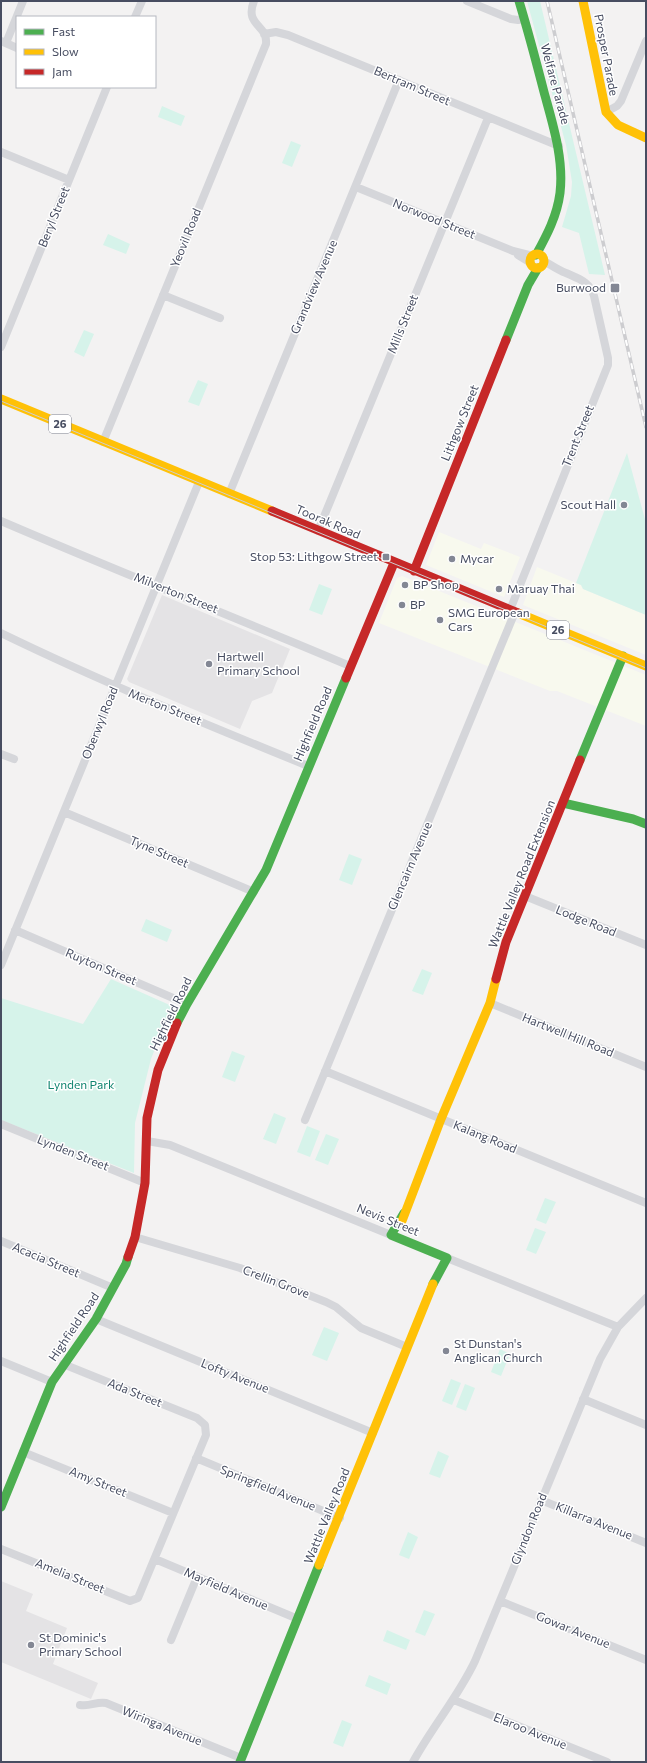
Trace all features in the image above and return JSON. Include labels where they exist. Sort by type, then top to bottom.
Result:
[{"type":"main road","name":"Welfare Parade","points":[[519,1],[559,146],[562,174]]},
{"type":"main road","name":"Prosper Parade","points":[[583,1],[606,112]]},
{"type":"main road","points":[[606,112],[618,126],[646,138]]},
{"type":"main road","name":"Lithgow Street","points":[[414,571],[546,238],[559,200],[562,174]]},
{"type":"main road","name":"Toorak Road","points":[[1,399],[394,563],[646,666]]},
{"type":"main road","name":"Highfield Road","points":[[1,1507],[52,1382],[63,1364],[96,1319],[126,1264],[135,1237],[145,1183],[148,1118],[158,1070],[171,1036],[187,1004],[266,870],[308,766],[394,563]]},
{"type":"main road","name":"Wattle Valley Road Extension","points":[[394,1236],[490,1003],[504,948],[623,656]]},
{"type":"main road","points":[[563,803],[633,819],[646,824]]},
{"type":"main road","name":"Nevis Street","points":[[394,1236],[444,1256]]},
{"type":"main road","name":"Wattle Valley Road","points":[[241,1760],[340,1518],[444,1256]]},
{"type":"street","points":[[16,16],[24,1]]},
{"type":"street","points":[[135,16],[142,1]]},
{"type":"street","points":[[254,1],[251,9],[252,17],[264,34]]},
{"type":"street","points":[[467,1],[511,19],[524,19]]},
{"type":"street","points":[[16,17],[3,42],[16,48]]},
{"type":"street","name":"Bertram Street","points":[[264,34],[276,32],[288,35],[559,146]]},
{"type":"street","name":"Yeovil Road","points":[[103,442],[266,46],[267,42],[264,34]]},
{"type":"street","points":[[606,112],[617,106],[621,101],[646,41]]},
{"type":"street","name":"Grandview Avenue","points":[[229,494],[399,80]]},
{"type":"street","name":"Beryl Street","points":[[1,347],[107,88]]},
{"type":"street","name":"Mills Street","points":[[318,531],[488,118]]},
{"type":"street","points":[[1,152],[69,180]]},
{"type":"street","name":"Norwood Street","points":[[356,187],[537,262]]},
{"type":"street","name":"Trent Street","points":[[512,611],[609,362],[592,291],[584,281],[537,262]]},
{"type":"street","points":[[163,294],[220,318]]},
{"type":"street","name":"Oberwyl Road","points":[[1,965],[199,482]]},
{"type":"street","name":"Milverton Street","points":[[1,521],[350,666]]},
{"type":"street","name":"Glencairn Avenue","points":[[305,1120],[512,611]]},
{"type":"street","name":"Merton Street","points":[[1,634],[72,668],[308,766]]},
{"type":"street","points":[[1,754],[14,759]]},
{"type":"street","name":"Tyne Street","points":[[64,812],[254,892]]},
{"type":"street","name":"Lodge Road","points":[[525,896],[646,945]]},
{"type":"street","name":"Ruyton Street","points":[[15,930],[187,1004]]},
{"type":"street","name":"Hartwell Hill Road","points":[[490,1003],[646,1067]]},
{"type":"street","name":"Kalang Road","points":[[325,1071],[646,1202]]},
{"type":"street","name":"Lynden Street","points":[[1,1124],[145,1183]]},
{"type":"street","name":"Nevis Street","points":[[147,1141],[170,1144],[394,1236]]},
{"type":"street","name":"Crellin Grove","points":[[135,1237],[240,1268],[326,1302],[336,1307],[361,1328],[408,1347]]},
{"type":"street","name":"Acacia Street","points":[[1,1241],[113,1288]]},
{"type":"street","name":"Nevis Street","points":[[444,1256],[618,1328]]},
{"type":"street","name":"Glyndon Road","points":[[413,1762],[433,1729],[454,1700],[475,1661],[600,1359],[618,1328],[646,1298]]},
{"type":"street","name":"Lofty Avenue","points":[[96,1319],[373,1433]]},
{"type":"street","points":[[1,1361],[52,1382]]},
{"type":"street","name":"Ada Street","points":[[63,1364],[197,1418],[205,1425],[206,1434],[196,1458]]},
{"type":"street","points":[[583,1399],[646,1425]]},
{"type":"street","name":"Amy Street","points":[[23,1452],[173,1513]]},
{"type":"street","points":[[155,1559],[196,1458]]},
{"type":"street","name":"Springfield Avenue","points":[[196,1458],[340,1518]]},
{"type":"street","name":"Killarra Avenue","points":[[541,1500],[646,1543]]},
{"type":"street","name":"Amelia Street","points":[[1,1549],[130,1600],[138,1598],[155,1559]]},
{"type":"street","name":"Mayfield Avenue","points":[[155,1559],[298,1618]]},
{"type":"street","points":[[171,1640],[197,1577]]},
{"type":"street","name":"Gowar Avenue","points":[[500,1601],[646,1660]]},
{"type":"street","name":"Elaroo Avenue","points":[[454,1700],[607,1762]]},
{"type":"street","name":"Wiringa Avenue","points":[[80,1705],[88,1706],[99,1702],[106,1703],[241,1760]]},
{"type":"shaded area","points":[[439,532],[481,549],[484,543],[520,557],[504,597],[426,565]]},
{"type":"shaded area","points":[[537,567],[581,585],[583,589],[646,615],[646,655],[523,605]]},
{"type":"shaded area","points":[[402,576],[646,675],[646,726],[557,691],[550,691],[379,623],[397,578]]},
{"type":"shaded area","name":"Hartwell Primary School","points":[[162,595],[290,649],[272,693],[252,701],[240,729],[129,682],[127,679]]},
{"type":"shaded area","name":"St Dominic's Primary School","points":[[1,1581],[33,1594],[26,1611],[67,1628],[53,1664],[98,1683],[91,1699],[1,1662]]},
{"type":"green space","points":[[527,1],[540,1],[605,275],[589,274],[579,233],[562,227],[571,196],[572,182],[566,145]]},
{"type":"green space","points":[[162,106],[185,116],[181,126],[158,117]]},
{"type":"green space","points":[[291,141],[301,145],[292,167],[282,163]]},
{"type":"green space","points":[[108,234],[130,244],[126,254],[103,245]]},
{"type":"green space","points":[[84,330],[94,334],[84,357],[74,352]]},
{"type":"green space","points":[[198,380],[208,384],[199,406],[188,402]]},
{"type":"green space","points":[[627,453],[646,523],[646,615],[583,589],[581,585],[576,583]]},
{"type":"green space","points":[[319,584],[332,589],[322,615],[309,610]]},
{"type":"green space","points":[[349,854],[362,859],[352,885],[339,880]]},
{"type":"green space","points":[[146,919],[172,930],[167,942],[141,931]]},
{"type":"green space","points":[[422,969],[432,973],[423,995],[412,991]]},
{"type":"green space","name":"Lynden Park","points":[[111,979],[172,1006],[151,1059],[135,1123],[134,1173],[1,1120],[1,998],[83,1024]]},
{"type":"green space","points":[[232,1051],[245,1056],[235,1082],[222,1077]]},
{"type":"green space","points":[[274,1113],[286,1118],[276,1144],[263,1139]]},
{"type":"green space","points":[[307,1126],[320,1131],[310,1157],[297,1152]]},
{"type":"green space","points":[[326,1134],[339,1139],[328,1165],[315,1160]]},
{"type":"green space","points":[[545,1198],[556,1202],[546,1224],[536,1220]]},
{"type":"green space","points":[[535,1228],[546,1232],[536,1254],[526,1250]]},
{"type":"green space","points":[[324,1327],[339,1333],[327,1361],[312,1355]]},
{"type":"green space","points":[[500,1349],[510,1354],[501,1376],[491,1372]]},
{"type":"green space","points":[[451,1379],[461,1383],[452,1405],[442,1401]]},
{"type":"green space","points":[[465,1384],[475,1388],[466,1411],[456,1407]]},
{"type":"green space","points":[[438,1451],[449,1456],[440,1478],[429,1474]]},
{"type":"green space","points":[[408,1532],[418,1537],[409,1559],[399,1555]]},
{"type":"green space","points":[[424,1610],[435,1614],[425,1636],[415,1632]]},
{"type":"green space","points":[[387,1630],[410,1640],[406,1650],[383,1641]]},
{"type":"green space","points":[[369,1675],[391,1684],[387,1695],[365,1686]]},
{"type":"green space","points":[[342,1720],[352,1724],[343,1747],[333,1743]]},
{"type":"tram line","points":[[1,401],[646,668]]},
{"type":"railway","points":[[547,1],[646,427]]},
{"type":"traffic: fast","points":[[519,1],[554,129],[559,155],[561,180],[557,210],[548,233],[536,255]]},
{"type":"traffic: fast","points":[[506,340],[528,285],[538,268]]},
{"type":"traffic: fast","points":[[580,760],[623,656]]},
{"type":"traffic: fast","points":[[177,1023],[266,870],[346,678]]},
{"type":"traffic: fast","points":[[563,803],[633,819],[646,824]]},
{"type":"traffic: fast","points":[[404,1213],[391,1235],[447,1258],[433,1284]]},
{"type":"traffic: fast","points":[[1,1507],[52,1382],[96,1319],[126,1264],[128,1257]]},
{"type":"traffic: fast","points":[[240,1762],[319,1565]]},
{"type":"traffic: slow","points":[[583,1],[606,112],[618,125],[646,138]]},
{"type":"traffic: slow","points":[[537,254],[542,256],[544,261],[542,266],[537,268],[532,266],[530,261],[532,256],[537,254]]},
{"type":"traffic: slow","points":[[1,399],[272,511]]},
{"type":"traffic: slow","points":[[518,613],[646,666]]},
{"type":"traffic: slow","points":[[402,1221],[441,1119],[490,1003],[496,979]]},
{"type":"traffic: slow","points":[[319,1565],[433,1284]]},
{"type":"traffic: jam","points":[[414,571],[506,340]]},
{"type":"traffic: jam","points":[[272,511],[518,613]]},
{"type":"traffic: jam","points":[[346,678],[394,563]]},
{"type":"traffic: jam","points":[[496,979],[506,942],[580,760]]},
{"type":"traffic: jam","points":[[128,1257],[135,1237],[145,1183],[147,1118],[158,1070],[177,1023]]},
{"type":"place","name":"Burwood","points":[[615,288]]},
{"type":"place","name":"Scout Hall","points":[[624,505]]},
{"type":"place","name":"Stop 53: Lithgow Street","points":[[386,557]]},
{"type":"place","name":"Mycar","points":[[452,559]]},
{"type":"place","name":"BP Shop","points":[[405,585]]},
{"type":"place","name":"Maruay Thai","points":[[499,589]]},
{"type":"place","name":"BP","points":[[402,605]]},
{"type":"place","name":"SMG European Cars","points":[[440,620]]},
{"type":"place","name":"Hartwell Primary School","points":[[209,664]]},
{"type":"place","name":"St Dunstan's Anglican Church","points":[[446,1351]]},
{"type":"place","name":"St Dominic's Primary School","points":[[31,1645]]}]
